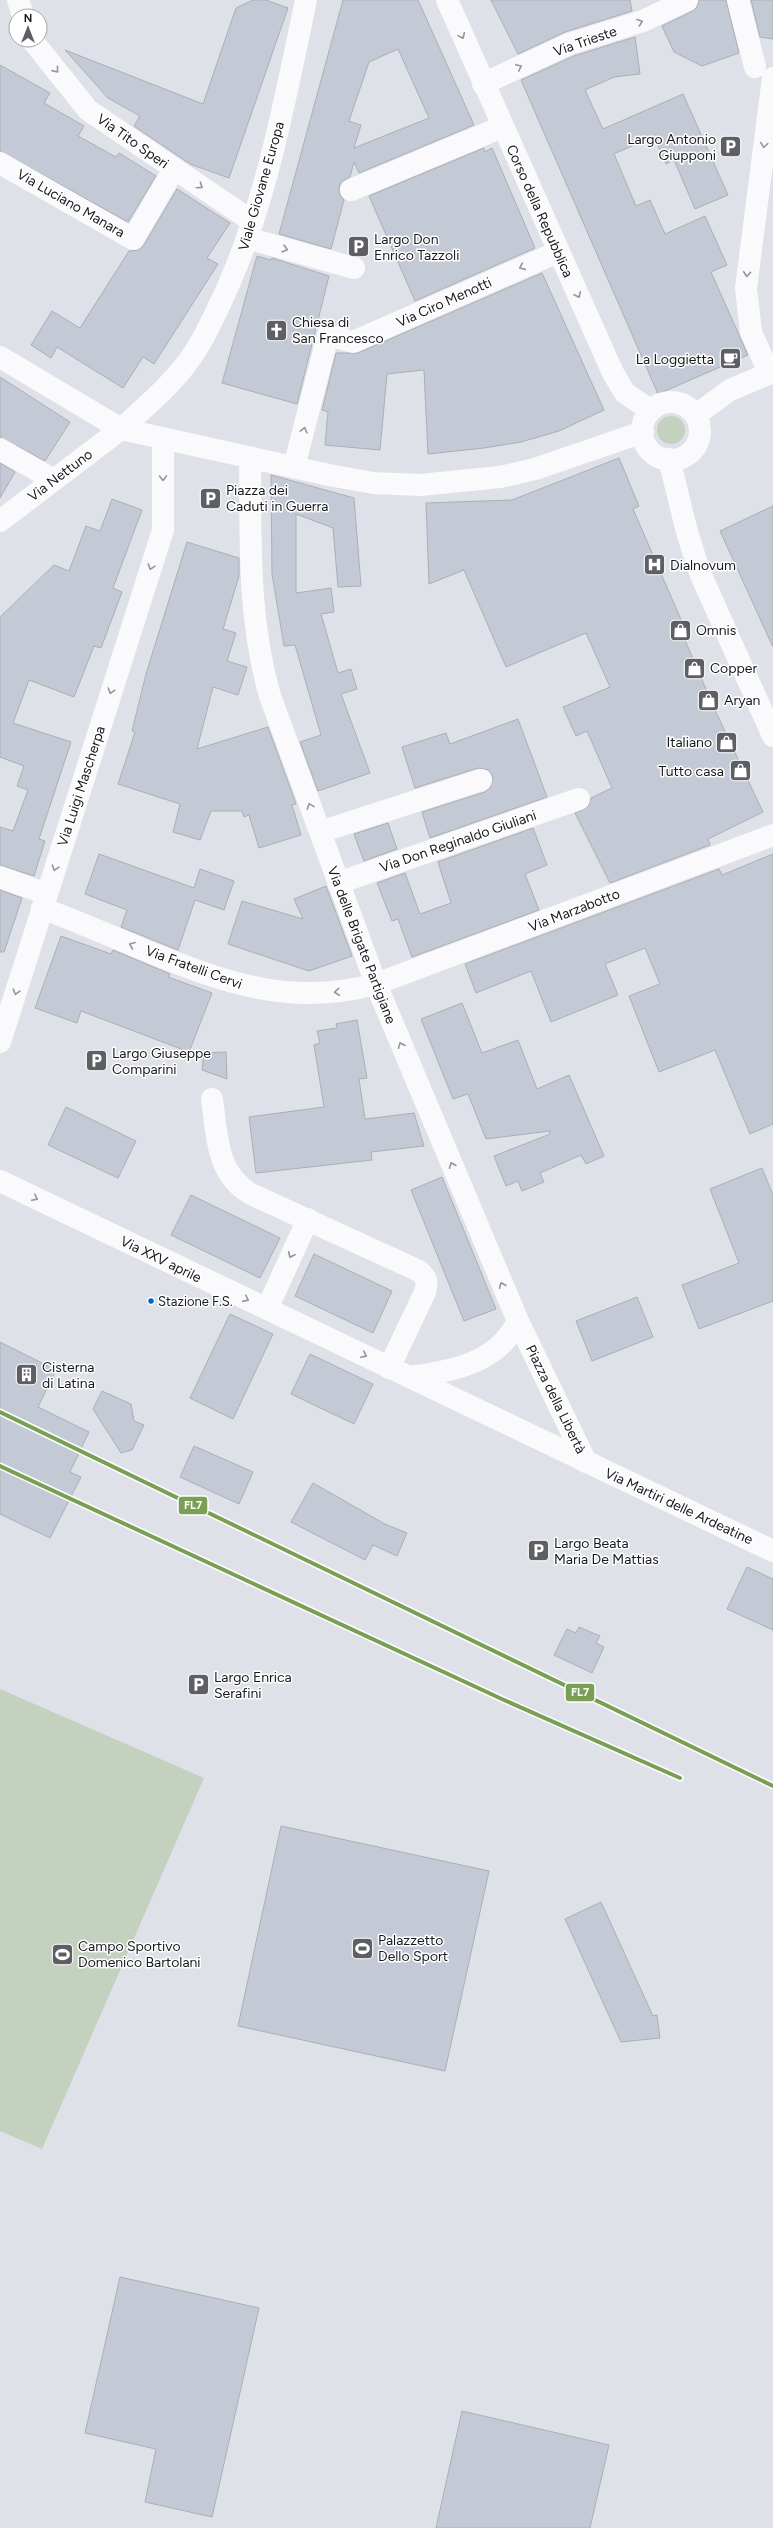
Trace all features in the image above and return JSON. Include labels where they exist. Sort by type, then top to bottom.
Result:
[{"type":"street","name":"Viale Giovane Europa","points":[[121,429],[166,387],[193,355],[224,296],[250,230],[284,106],[306,0]]},
{"type":"street","name":"Corso della Repubblica","points":[[447,0],[502,127],[619,384],[634,400],[650,410]]},
{"type":"street","name":"Via Trieste","points":[[484,84],[569,44],[643,21],[686,0]]},
{"type":"street","points":[[696,416],[730,390],[771,373],[751,332],[746,288],[764,73],[738,0]]},
{"type":"street","name":"Via Tito Speri","points":[[38,48],[88,110],[174,169],[250,230],[354,268]]},
{"type":"street","points":[[351,190],[502,127]]},
{"type":"street","name":"Via Luciano Manara","points":[[0,163],[133,239],[174,169]]},
{"type":"street","name":"Via Ciro Menotti","points":[[294,467],[328,336],[353,342],[558,252]]},
{"type":"street","points":[[0,357],[121,429],[373,483],[420,485],[461,482],[535,469],[642,432]]},
{"type":"street","points":[[666,402],[674,402],[691,409],[696,416],[700,428],[698,442],[686,456],[669,459],[654,453],[644,440],[642,432],[643,424],[650,410],[666,402]]},
{"type":"street","name":"Via Nettuno","points":[[0,521],[121,429]]},
{"type":"street","name":"Via Luigi Mascherpa","points":[[0,1042],[162,530],[163,439]]},
{"type":"street","points":[[0,449],[54,480]]},
{"type":"street","name":"Via delle Brigate Partigiane","points":[[250,457],[251,557],[254,621],[260,660],[275,712],[376,984],[518,1321]]},
{"type":"street","points":[[669,459],[687,532],[700,573],[771,726]]},
{"type":"street","points":[[320,832],[481,780]]},
{"type":"street","name":"Via Don Reginaldo Giuliani","points":[[338,883],[579,799]]},
{"type":"street","name":"Via Marzabotto","points":[[376,984],[773,835]]},
{"type":"street","name":"Via Fratelli Cervi","points":[[0,877],[45,901],[208,976],[250,987],[277,992],[314,994],[341,992],[376,984]]},
{"type":"street","points":[[212,1099],[220,1154],[232,1179],[251,1194],[419,1271],[425,1276],[427,1280],[425,1292],[389,1368]]},
{"type":"street","name":"Via XXV aprile","points":[[0,1181],[409,1377]]},
{"type":"street","points":[[267,1309],[308,1220]]},
{"type":"street","name":"Piazza della Libertà","points":[[409,1377],[450,1370],[485,1357],[504,1342],[518,1321]]},
{"type":"street","name":"Piazza della Libertà","points":[[518,1321],[586,1462]]},
{"type":"street","name":"Piazza della Libertà","points":[[409,1377],[586,1462]]},
{"type":"street","name":"Via Martiri delle Ardeatine","points":[[586,1462],[773,1551]]},
{"type":"green space","points":[[671,416],[677,417],[681,420],[684,424],[684,436],[681,440],[677,443],[671,444],[665,443],[661,440],[658,436],[657,430],[658,424],[661,420],[665,417]]},
{"type":"green space","name":"Campo Sportivo Domenico Bartolani","points":[[0,1689],[204,1778],[42,2149],[0,2131]]},
{"type":"building","points":[[253,0],[266,0],[288,8],[229,178],[190,164],[134,126],[140,116],[108,98],[65,50],[203,104],[236,8]]},
{"type":"building","points":[[343,0],[418,0],[474,125],[359,173],[354,162],[350,177],[341,182],[339,188],[340,195],[344,200],[331,249],[279,234]],"holes":[[[398,49],[429,118],[354,148],[361,125],[349,121],[369,62]]]},
{"type":"building","points":[[491,0],[630,0],[632,11],[565,32],[518,54]]},
{"type":"building","points":[[699,0],[726,0],[739,53],[702,66],[674,52],[662,26],[693,11],[697,7]]},
{"type":"building","points":[[751,0],[773,0],[773,39],[760,37]]},
{"type":"building","points":[[635,37],[640,74],[614,77],[585,90],[603,129],[683,94],[728,195],[695,209],[674,160],[666,164],[654,136],[614,154],[636,206],[650,200],[665,234],[705,216],[727,265],[711,272],[748,355],[658,394],[521,80],[574,56]]},
{"type":"building","points":[[0,65],[50,93],[44,103],[84,126],[78,136],[116,157],[119,153],[156,176],[128,222],[0,151]]},
{"type":"building","points":[[484,148],[485,152],[492,148],[535,248],[415,301],[369,196]]},
{"type":"building","points":[[177,189],[230,223],[207,258],[218,264],[154,364],[143,357],[123,388],[57,347],[51,358],[31,345],[52,311],[80,328],[129,251],[139,250],[144,245]]},
{"type":"building","name":"Chiesa di San Francesco","points":[[257,256],[271,260],[272,258],[329,276],[297,404],[222,383]]},
{"type":"building","points":[[542,273],[604,410],[559,431],[521,442],[484,448],[428,454],[424,370],[387,374],[380,450],[325,445],[328,412],[322,410],[336,353],[358,353]]},
{"type":"building","points":[[0,377],[70,422],[45,461],[0,437]]},
{"type":"building","points":[[619,458],[639,506],[633,509],[689,638],[685,640],[715,710],[763,812],[708,839],[710,845],[610,883],[575,813],[588,807],[591,798],[612,788],[587,731],[576,736],[563,707],[610,687],[586,633],[506,667],[464,570],[429,584],[426,503],[512,500]]},
{"type":"building","points":[[0,463],[15,472],[0,498]]},
{"type":"building","points":[[271,475],[354,498],[361,586],[338,587],[333,528],[296,514],[296,593],[331,588],[334,612],[321,614],[338,673],[351,669],[357,689],[341,694],[370,773],[318,791],[300,742],[321,735],[295,645],[284,646],[272,574]]},
{"type":"building","points":[[112,499],[142,510],[113,588],[122,592],[101,648],[94,646],[74,697],[29,680],[13,723],[71,742],[39,839],[45,841],[34,876],[0,865],[0,827],[13,831],[28,790],[17,786],[24,766],[0,757],[0,617],[54,565],[69,571],[86,526],[100,531]]},
{"type":"building","points":[[773,506],[773,647],[720,531]]},
{"type":"building","points":[[187,542],[239,558],[239,576],[223,629],[236,633],[227,661],[247,667],[238,695],[213,687],[197,749],[268,727],[296,804],[292,805],[301,835],[259,848],[249,815],[244,817],[242,811],[211,811],[200,840],[173,832],[180,804],[118,784],[135,732],[132,731],[146,674]]},
{"type":"building","points":[[518,719],[547,797],[430,838],[422,812],[485,792],[490,788],[493,777],[489,770],[478,768],[415,788],[402,747],[446,733],[450,744]]},
{"type":"building","points":[[388,823],[397,849],[364,861],[354,834]]},
{"type":"building","points":[[533,828],[547,865],[525,874],[539,910],[412,957],[398,919],[392,921],[377,883],[405,873],[420,914],[451,903],[438,862]]},
{"type":"building","points":[[99,854],[194,888],[200,869],[234,881],[224,910],[195,900],[178,950],[121,927],[127,910],[85,894]]},
{"type":"building","points":[[773,854],[773,1124],[750,1134],[715,1050],[659,1072],[629,996],[660,984],[645,948],[605,964],[618,995],[551,1022],[531,971],[476,993],[465,964],[719,869],[722,875]]},
{"type":"building","points":[[326,886],[352,956],[309,971],[228,944],[242,901],[303,919],[294,899]]},
{"type":"building","points":[[0,890],[22,898],[4,952],[0,952]]},
{"type":"building","points":[[61,936],[111,954],[113,950],[170,974],[168,977],[212,993],[189,1052],[81,1011],[77,1023],[35,1008]]},
{"type":"building","points":[[462,1003],[482,1053],[518,1040],[537,1089],[569,1075],[604,1156],[586,1164],[581,1155],[540,1173],[544,1182],[522,1191],[518,1181],[506,1186],[494,1156],[550,1134],[550,1131],[486,1139],[468,1094],[453,1099],[421,1019]]},
{"type":"building","points":[[357,1020],[367,1078],[359,1079],[365,1119],[414,1113],[424,1146],[371,1152],[372,1160],[256,1173],[249,1117],[324,1107],[314,1045],[320,1043],[317,1031],[337,1028],[336,1024]]},
{"type":"building","points":[[226,1052],[227,1079],[202,1070],[204,1053]]},
{"type":"building","points":[[66,1107],[136,1141],[118,1178],[48,1145]]},
{"type":"building","points":[[762,1168],[773,1195],[773,1301],[699,1329],[682,1285],[739,1263],[710,1189]]},
{"type":"building","points":[[442,1177],[496,1309],[464,1321],[411,1190]]},
{"type":"building","points":[[191,1195],[280,1238],[260,1278],[171,1235]]},
{"type":"building","points":[[314,1254],[392,1291],[373,1333],[295,1296]]},
{"type":"building","points":[[637,1297],[653,1337],[592,1361],[576,1321]]},
{"type":"building","points":[[230,1314],[273,1334],[233,1419],[190,1398]]},
{"type":"building","points":[[0,1342],[56,1370],[38,1407],[89,1432],[70,1472],[81,1477],[50,1538],[0,1514]]},
{"type":"building","points":[[310,1354],[373,1384],[354,1424],[291,1394]]},
{"type":"building","points":[[102,1391],[131,1404],[134,1421],[144,1425],[132,1450],[121,1453],[93,1409]]},
{"type":"building","points":[[194,1446],[253,1472],[239,1504],[180,1477]]},
{"type":"building","points":[[313,1483],[385,1524],[407,1533],[397,1556],[373,1545],[365,1560],[291,1522]]},
{"type":"building","points":[[747,1567],[773,1579],[773,1630],[727,1609]]},
{"type":"building","points":[[579,1627],[600,1636],[596,1643],[604,1647],[592,1673],[554,1655],[567,1629],[576,1633]]},
{"type":"building","name":"Palazzetto Dello Sport","points":[[281,1826],[489,1871],[445,2071],[238,2026]]},
{"type":"building","points":[[601,1902],[653,2016],[657,2015],[660,2038],[621,2042],[565,1919]]},
{"type":"building","points":[[120,2277],[259,2308],[212,2517],[145,2502],[156,2449],[85,2433]]},
{"type":"building","points":[[462,2411],[609,2445],[590,2528],[436,2528]]},
{"type":"transit line","name":"FL7","points":[[0,1412],[773,1786]]},
{"type":"transit line","name":"FL7","points":[[0,1466],[504,1700],[680,1778]]},
{"type":"place","name":"Largo Antonio Giupponi","points":[[731,147]]},
{"type":"place","name":"Largo Don Enrico Tazzoli","points":[[359,247]]},
{"type":"place","name":"Chiesa di San Francesco","points":[[276,330]]},
{"type":"place","name":"La Loggietta","points":[[730,359]]},
{"type":"place","name":"Piazza dei Caduti in Guerra","points":[[211,498]]},
{"type":"place","name":"Dialnovum","points":[[655,565]]},
{"type":"place","name":"Omnis","points":[[681,630]]},
{"type":"place","name":"Copper","points":[[694,668]]},
{"type":"place","name":"Aryan","points":[[708,700]]},
{"type":"place","name":"Italiano","points":[[727,742]]},
{"type":"place","name":"Tutto casa","points":[[740,771]]},
{"type":"place","name":"Largo Giuseppe Comparini","points":[[97,1061]]},
{"type":"place","name":"Stazione F.S.","points":[[151,1301]]},
{"type":"place","name":"Cisterna di Latina","points":[[27,1375]]},
{"type":"place","name":"Largo Beata Maria De Mattias","points":[[538,1551]]},
{"type":"place","name":"Largo Enrica Serafini","points":[[199,1685]]},
{"type":"place","name":"Palazzetto Dello Sport","points":[[363,1948]]},
{"type":"place","name":"Campo Sportivo Domenico Bartolani","points":[[63,1954]]}]
